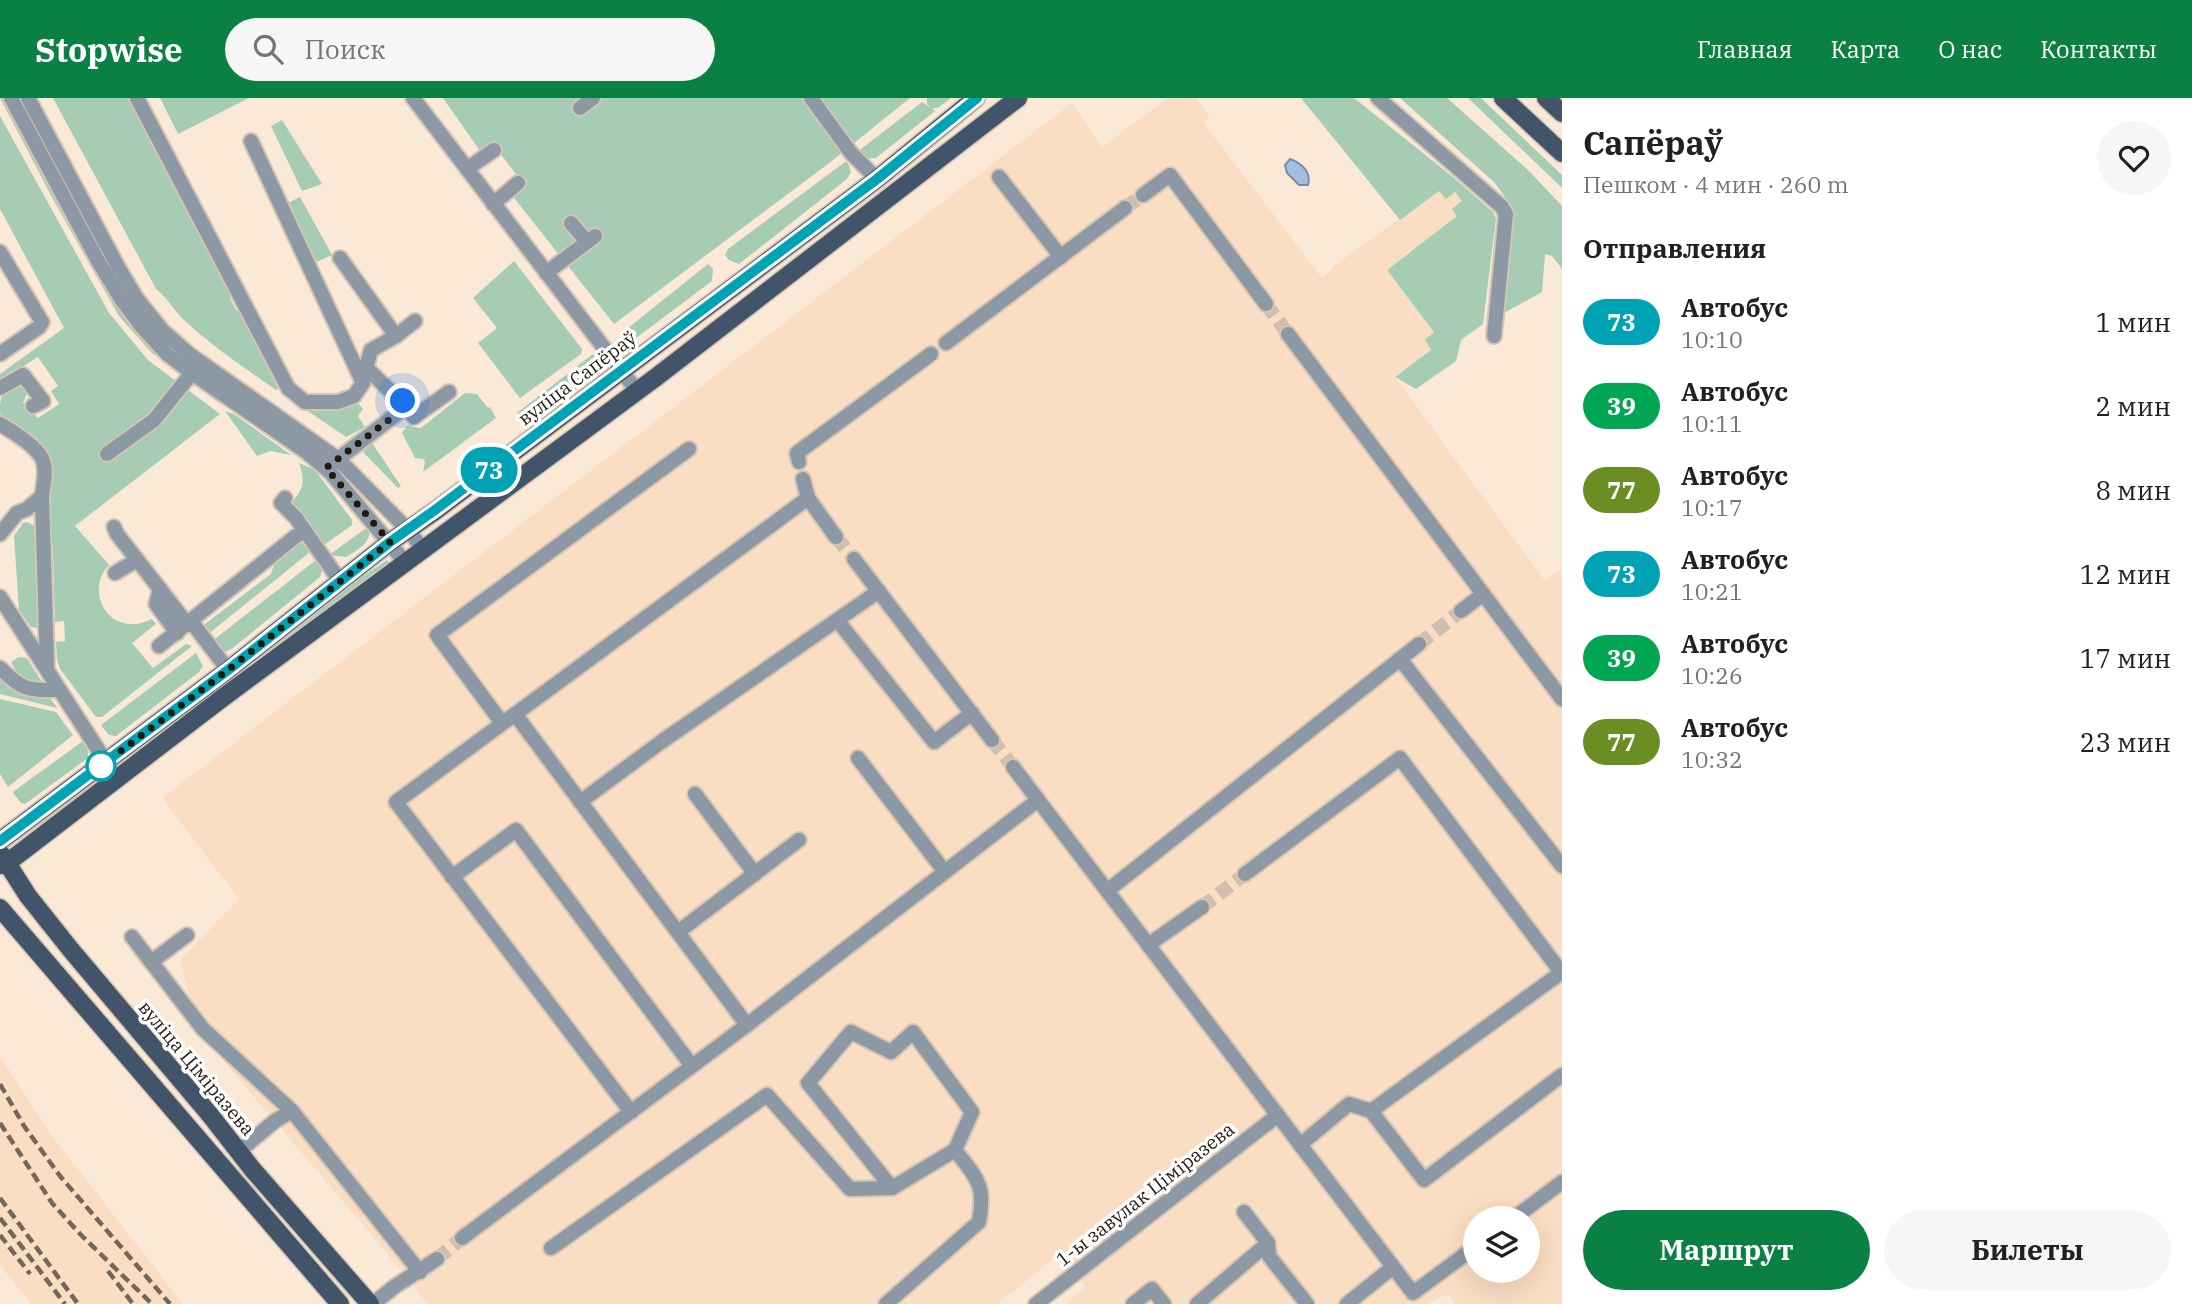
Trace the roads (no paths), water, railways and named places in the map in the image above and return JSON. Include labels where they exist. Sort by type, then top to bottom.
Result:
[{"type":"main road","name":"вуліца Сапёраў","points":[[0,841],[228,670],[390,542],[877,179],[976,98]]},
{"type":"main road","points":[[2,860],[637,391],[1018,98]]},
{"type":"main road","points":[[1503,98],[1562,153]]},
{"type":"main road","points":[[1546,98],[1562,113]]},
{"type":"main road","name":"вуліца Ціміразева","points":[[2,860],[55,931],[239,1152],[371,1304]]},
{"type":"main road","points":[[0,908],[340,1304]]},
{"type":"street","points":[[11,98],[97,261],[142,327],[167,354],[192,373],[307,444],[338,459],[424,549]]},
{"type":"street","points":[[28,98],[118,267],[162,330],[189,354],[307,444],[405,562]]},
{"type":"street","points":[[137,98],[288,388],[305,402],[338,402],[354,396],[363,383],[371,350],[415,321]]},
{"type":"street","points":[[413,98],[637,391]]},
{"type":"street","points":[[580,108],[593,98]]},
{"type":"street","points":[[811,98],[852,153],[877,179]]},
{"type":"street","points":[[1378,98],[1502,207],[1506,214],[1494,336]]},
{"type":"street","points":[[251,141],[363,383]]},
{"type":"street","points":[[467,169],[494,150]]},
{"type":"street","points":[[1143,195],[1170,175],[1266,304]]},
{"type":"street","points":[[999,177],[1061,257]]},
{"type":"street","points":[[493,204],[518,183]]},
{"type":"street","points":[[946,343],[1125,208]]},
{"type":"street","points":[[546,273],[591,239],[571,223]]},
{"type":"street","points":[[0,251],[42,322],[39,327],[0,354]]},
{"type":"street","points":[[340,258],[396,336]]},
{"type":"street","points":[[1288,334],[1562,699]]},
{"type":"street","points":[[799,461],[797,453],[931,354]]},
{"type":"street","points":[[365,366],[407,406],[414,417],[449,392]]},
{"type":"street","points":[[107,454],[154,419],[192,373]]},
{"type":"street","points":[[0,388],[23,375],[43,401],[33,406]]},
{"type":"street","points":[[326,468],[407,406]]},
{"type":"street","points":[[0,424],[31,446],[43,460],[47,668]]},
{"type":"street","points":[[502,723],[437,635],[689,449]]},
{"type":"street","points":[[803,479],[808,498],[836,537]]},
{"type":"street","points":[[0,534],[17,513],[27,509],[42,496]]},
{"type":"street","points":[[285,498],[281,503],[296,518],[340,581]]},
{"type":"street","points":[[631,1112],[396,802],[808,498]]},
{"type":"street","points":[[114,527],[162,592],[156,604],[185,626],[228,670]]},
{"type":"street","points":[[159,646],[305,531]]},
{"type":"street","points":[[854,559],[992,740]]},
{"type":"street","points":[[115,573],[137,560]]},
{"type":"street","points":[[580,802],[661,742],[879,591]]},
{"type":"street","points":[[1461,611],[1483,594]]},
{"type":"street","points":[[0,597],[106,762]]},
{"type":"street","points":[[837,620],[934,742],[972,713]]},
{"type":"street","points":[[1107,891],[1419,644]]},
{"type":"street","points":[[1400,659],[1562,866]]},
{"type":"street","points":[[0,668],[14,683],[25,689],[59,690]]},
{"type":"street","points":[[515,714],[747,1025]]},
{"type":"street","points":[[858,758],[945,872]]},
{"type":"street","points":[[1245,874],[1400,758],[1562,972],[1371,1111]]},
{"type":"street","points":[[1013,767],[1413,1293],[1463,1256]]},
{"type":"street","points":[[695,794],[755,874]]},
{"type":"street","points":[[462,1238],[747,1025],[1038,800]]},
{"type":"street","points":[[452,877],[516,830],[692,1066]]},
{"type":"street","points":[[678,932],[799,840]]},
{"type":"street","points":[[1149,945],[1202,907]]},
{"type":"street","points":[[150,962],[187,936]]},
{"type":"street","points":[[132,937],[203,1029],[292,1111],[420,1272]]},
{"type":"street","points":[[551,1248],[767,1095],[850,1189],[892,1188],[955,1150],[972,1112],[913,1032],[891,1052],[852,1032],[808,1083],[892,1188]]},
{"type":"street","points":[[1300,1145],[1349,1104],[1371,1111],[1424,1180],[1562,1075]]},
{"type":"street","points":[[239,1152],[275,1121],[292,1111]]},
{"type":"street","name":"1-ы завулак Ціміразева","points":[[1036,1304],[1278,1115]]},
{"type":"street","points":[[886,1304],[979,1222],[983,1203],[979,1180],[955,1150]]},
{"type":"street","points":[[1530,1206],[1562,1182]]},
{"type":"street","points":[[1244,1212],[1268,1243],[1269,1256],[1307,1304]]},
{"type":"street","points":[[1197,1304],[1268,1243]]},
{"type":"street","points":[[371,1304],[437,1259]]},
{"type":"street","points":[[1347,1304],[1393,1266]]},
{"type":"street","points":[[1133,1304],[1152,1289],[1164,1304]]},
{"type":"water","points":[[1290,159],[1305,169],[1308,185],[1299,185],[1287,173],[1285,165]]},
{"type":"tunnel","points":[[1125,208],[1143,195]]},
{"type":"tunnel","points":[[1266,304],[1288,334]]},
{"type":"tunnel","points":[[836,537],[854,559]]},
{"type":"tunnel","points":[[1419,644],[1461,611]]},
{"type":"tunnel","points":[[992,740],[1013,767]]},
{"type":"tunnel","points":[[1202,907],[1245,874]]},
{"type":"tunnel","points":[[437,1259],[462,1238]]},
{"type":"railway","points":[[0,1084],[24,1126],[60,1176],[170,1304]]},
{"type":"railway","points":[[0,1123],[52,1203],[152,1304]]},
{"type":"railway","points":[[0,1198],[78,1304]]},
{"type":"railway","points":[[0,1218],[65,1304]]},
{"type":"railway","points":[[0,1235],[30,1274]]},
{"type":"railway","points":[[108,1271],[133,1304]]}]
